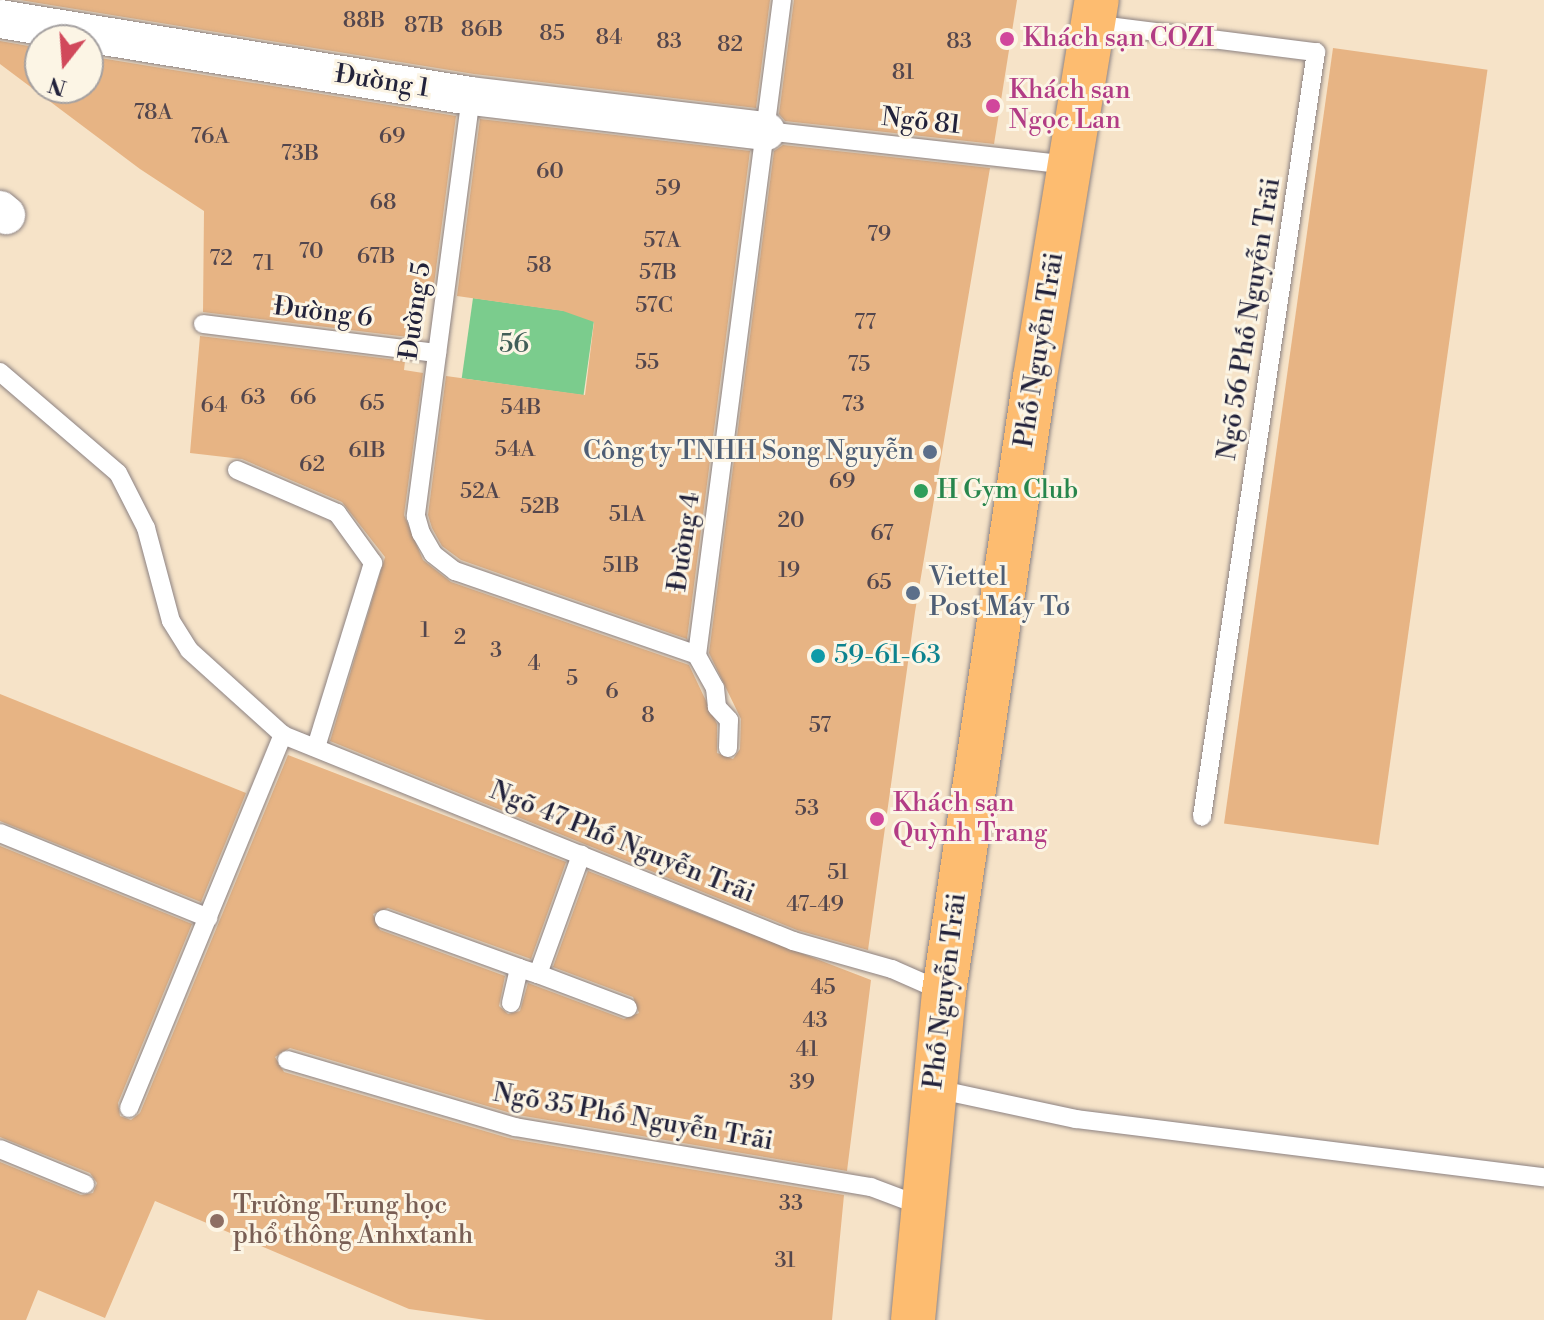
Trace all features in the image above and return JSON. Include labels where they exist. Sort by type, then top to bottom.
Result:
[{"type":"main road","name":"Phố Nguyễn Trãi","points":[[913,1320],[944,992],[1095,12]]},
{"type":"street","name":"Đường 1","points":[[0,19],[471,96],[766,131]]},
{"type":"lane","name":"Đường 4","points":[[697,655],[782,0]]},
{"type":"lane","name":"Ngõ 56 Phố Nguyễn Trãi","points":[[1095,12],[1316,52],[1202,817]]},
{"type":"lane","name":"Đường 5","points":[[471,96],[416,516],[421,533],[433,554],[455,571],[697,655]]},
{"type":"lane","name":"Ngõ 81","points":[[766,131],[1071,166]]},
{"type":"lane","name":"Đường 6","points":[[203,324],[437,353]]},
{"type":"lane","points":[[0,372],[118,473],[146,528],[171,621],[189,650],[283,735],[129,1108]]},
{"type":"lane","points":[[237,470],[337,513],[373,563],[316,747]]},
{"type":"lane","points":[[697,655],[715,688],[717,707],[729,720],[728,748]]},
{"type":"lane","name":"Ngõ 47 Phố Nguyễn Trãi","points":[[283,735],[793,941],[892,969],[944,992]]},
{"type":"lane","points":[[0,833],[208,918]]},
{"type":"lane","points":[[538,974],[581,855]]},
{"type":"lane","points":[[384,919],[628,1008]]},
{"type":"lane","points":[[511,1003],[519,968]]},
{"type":"lane","name":"Ngõ 35 Phố Nguyễn Trãi","points":[[287,1060],[515,1127],[871,1187],[924,1207]]},
{"type":"lane","points":[[933,1088],[1076,1119],[1544,1177]]},
{"type":"lane","points":[[0,1149],[85,1184]]},
{"type":"green space","name":"56","points":[[473,298],[595,315],[584,395],[462,378]]},
{"type":"building","points":[[20,0],[770,0],[756,108],[474,74]]},
{"type":"building","points":[[794,0],[1017,0],[994,144],[785,121],[779,114]]},
{"type":"building","points":[[0,41],[24,45],[24,82],[0,64]]},
{"type":"building","points":[[1333,48],[1487,70],[1379,845],[1224,823]]},
{"type":"building","points":[[104,59],[456,116],[433,292],[414,290],[408,337],[203,312],[204,211],[140,169],[53,104],[104,104]]},
{"type":"building","points":[[480,119],[750,151],[687,639],[461,560],[442,546],[432,528],[428,515],[446,376],[585,395],[594,322],[563,311],[457,296]]},
{"type":"building","points":[[783,145],[990,168],[915,612],[868,950],[797,930],[330,741],[385,557],[342,502],[242,459],[190,453],[200,336],[405,361],[404,370],[423,373],[404,515],[423,560],[451,582],[689,665],[717,724],[717,753],[733,759],[740,749],[741,719],[709,653],[774,151]]},
{"type":"building","points":[[0,694],[246,793],[201,902],[0,821]]},
{"type":"building","points":[[288,755],[566,862],[531,959],[388,908],[373,914],[380,930],[505,976],[499,1006],[508,1014],[520,1011],[528,983],[624,1019],[639,1013],[633,997],[553,967],[588,871],[871,980],[847,1171],[518,1115],[290,1048],[275,1057],[284,1072],[512,1139],[844,1195],[832,1320],[486,1320],[409,1309],[155,1201],[105,1318],[38,1290],[26,1320],[0,1320],[0,1162],[81,1195],[93,1193],[97,1183],[90,1173],[0,1137],[0,846],[192,924],[118,1103],[120,1116],[131,1120],[140,1113]]},
{"type":"place","name":"Khách sạn COZI","points":[[1007,39]]},
{"type":"place","name":"Khách sạn Ngọc Lan","points":[[993,106]]},
{"type":"place","name":"Công ty TNHH Song Nguyễn","points":[[930,452]]},
{"type":"place","name":"H Gym Club","points":[[921,491]]},
{"type":"place","name":"Viettel Post Máy Tơ","points":[[913,593]]},
{"type":"place","name":"59-61-63","points":[[818,656]]},
{"type":"place","name":"Khách sạn Quỳnh Trang","points":[[877,819]]},
{"type":"place","name":"Trường Trung học phổ thông Anhxtanh","points":[[217,1221]]}]
